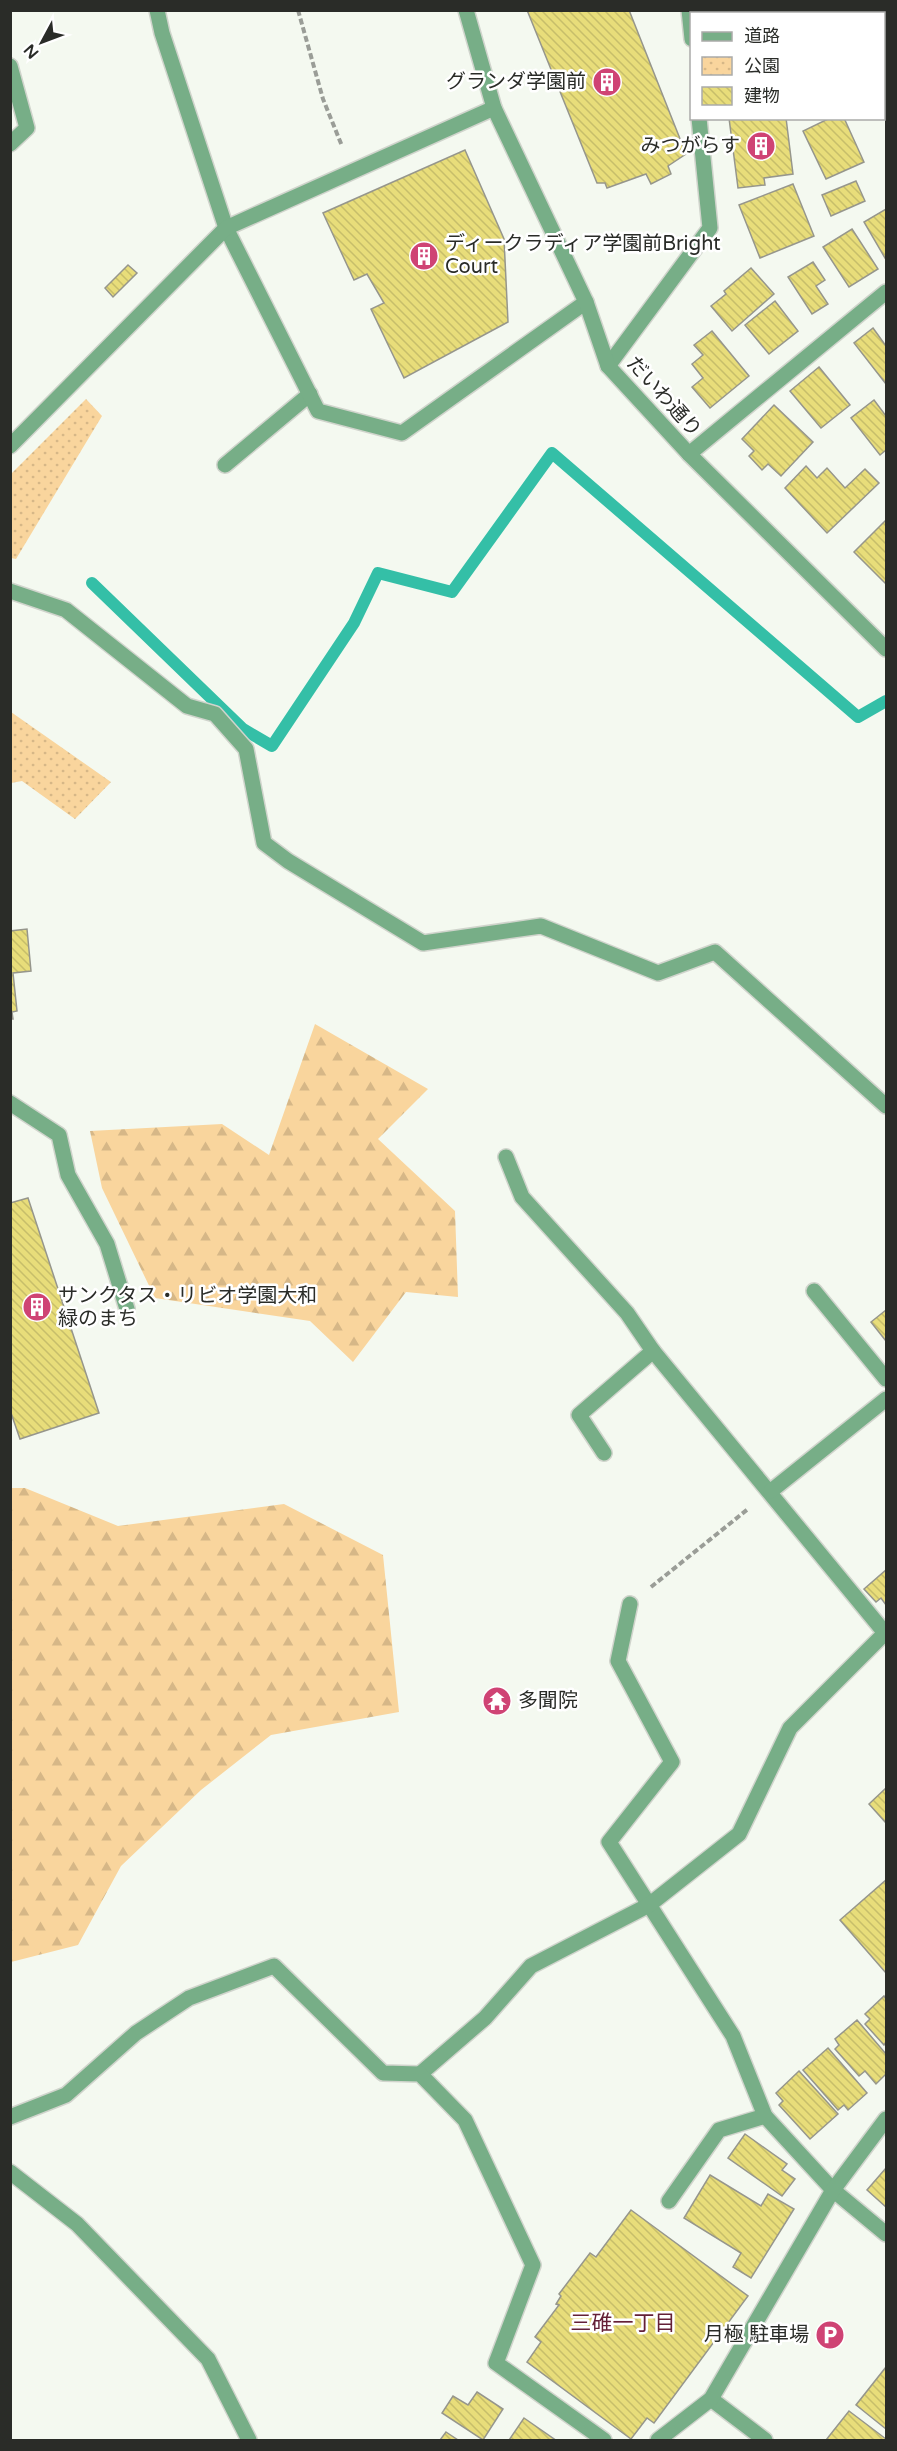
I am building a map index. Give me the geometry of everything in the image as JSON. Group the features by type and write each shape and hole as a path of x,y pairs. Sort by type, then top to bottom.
{"street":[{"path":"158,10 162,33 226,228 318,411 402,433 586,302"},
{"name":"だいわ通り","path":"466,10 494,108 586,302 608,366 688,454 886,649"},
{"path":"10,66 27,128 10,144"},
{"path":"10,446 226,228 494,108"},
{"path":"608,366 710,228 699,120"},
{"path":"688,454 886,292"},
{"path":"225,465 310,394"},
{"path":"10,591 66,610 187,706 215,714 246,749 264,843 288,861 423,943 541,926 658,972 715,952 886,1106"},
{"path":"10,1103 59,1135 68,1175 107,1244 127,1309"},
{"path":"10,2117 66,2095 136,2033 189,1998 274,1965 383,2073 420,2074 485,2018 531,1966 649,1905 739,1834 790,1728 886,1632 653,1351 627,1313 522,1197 506,1157"},
{"path":"814,1291 886,1379"},
{"path":"604,1453 579,1415 653,1351"},
{"path":"771,1491 886,1399"},
{"path":"630,1604 618,1661 672,1762 609,1842 733,2036 765,2116 833,2190 886,2234"},
{"path":"420,2074 465,2120 533,2265 496,2362 604,2440"},
{"path":"669,2201 719,2130 765,2116"},
{"path":"658,2440 711,2399 833,2190 886,2119"},
{"path":"10,2172 77,2224 208,2359 249,2440"},
{"path":"711,2399 765,2440"}],"path":[{"path":"298,10 323,99 352,171"},
{"path":"630,1604 771,1491"}],"green space":[{"path":"86,399 102,416 16,559 11,558 11,474"},
{"path":"11,712 111,782 75,819 22,781 11,783"},
{"path":"315,1024 428,1089 378,1139 455,1211 458,1297 406,1292 353,1362 310,1321 155,1298 102,1188 90,1131 222,1124 269,1155"},
{"path":"11,1488 25,1488 118,1526 284,1504 383,1555 399,1712 271,1735 201,1790 121,1866 78,1945 11,1962"}],"building":[{"name":"グランダ学園前","path":"527,10 629,10 686,154 668,166 671,174 651,184 646,174 607,188 605,183 597,183"},
{"path":"742,10 822,10 822,12 742,12"},
{"path":"824,10 886,10 886,47 885,12 824,12"},
{"name":"みつがらす","path":"729,120 786,120 793,174 764,178 765,185 738,188"},
{"path":"826,120 845,120 864,162 826,179 803,131"},
{"name":"ディークラディア学園前Bright Court","path":"465,150 504,239 508,322 404,378 371,309 384,303 367,274 354,280 323,213"},
{"path":"856,181 865,201 831,216 822,195"},
{"path":"793,184 814,236 760,258 739,205"},
{"path":"886,209 886,257 885,258 864,222"},
{"path":"852,229 878,269 849,287 823,247"},
{"path":"813,262 825,280 816,286 828,304 812,314 788,277"},
{"path":"128,265 137,273 113,297 105,288"},
{"path":"751,268 774,294 732,331 711,306 726,294 724,291"},
{"path":"775,301 798,331 769,354 745,325"},
{"path":"873,328 886,346 886,384 854,343"},
{"path":"712,331 749,376 710,408 692,387 703,378 692,364 703,355 694,345"},
{"path":"819,367 850,405 821,428 790,391"},
{"path":"874,400 886,416 886,450 880,455 851,418"},
{"path":"774,405 813,442 781,476 768,464 762,470 749,456 754,451 742,439"},
{"path":"806,466 817,478 827,468 845,488 865,469 879,483 827,533 785,488"},
{"path":"886,520 886,584 854,552"},
{"path":"27,929 31,971 13,973 17,1011 12,1012 13,1019 10,1019 10,931"},
{"name":"サンクタス・リビオ学園大和 緑のまち","path":"28,1198 99,1413 20,1439 10,1410 10,1203"},
{"path":"886,1310 886,1341 871,1322"},
{"path":"886,1570 886,1605 881,1598 876,1602 864,1589"},
{"path":"886,1788 886,1823 869,1804"},
{"path":"886,1880 886,1973 840,1920"},
{"path":"884,1996 886,1999 886,2042 884,2045 865,2024 870,2019 865,2014"},
{"path":"857,2020 886,2054 886,2074 876,2084 865,2071 859,2076 835,2049 839,2045 835,2039"},
{"path":"828,2048 867,2093 848,2110 844,2105 838,2110 803,2070"},
{"path":"799,2071 838,2114 810,2139 779,2105 783,2101 776,2093"},
{"path":"745,2134 787,2164 782,2170 795,2179 782,2196 728,2158"},
{"path":"886,2168 886,2207 867,2190"},
{"path":"710,2175 761,2206 768,2194 794,2209 751,2278 733,2267 741,2253 684,2218"},
{"path":"631,2210 748,2296 654,2423 647,2418 631,2439 527,2362 541,2342 535,2337 559,2305 556,2304 561,2296 559,2294 590,2253 596,2257"},
{"path":"886,2367 886,2429 856,2405"},
{"path":"477,2392 503,2409 483,2440 442,2413 453,2396 468,2405"},
{"path":"849,2411 886,2439 886,2440 826,2440"},
{"path":"524,2418 554,2439 509,2440"},
{"path":"446,2432 458,2440 440,2440"}],"waterway":[{"path":"92,583 243,729 272,746 354,623 378,573 452,592 552,453 858,717 886,701"}],"place":[{"name":"グランダ学園前","path":"607,82"},
{"name":"みつがらす","path":"761,146"},
{"name":"ディークラディア学園前Bright Court","path":"424,256"},
{"name":"サンクタス・リビオ学園大和 緑のまち","path":"37,1307"},
{"name":"多聞院","path":"497,1701"},
{"name":"月極 駐車場","path":"830,2335"}],"district":[{"name":"三碓一丁目","path":"623,2323"}]}
